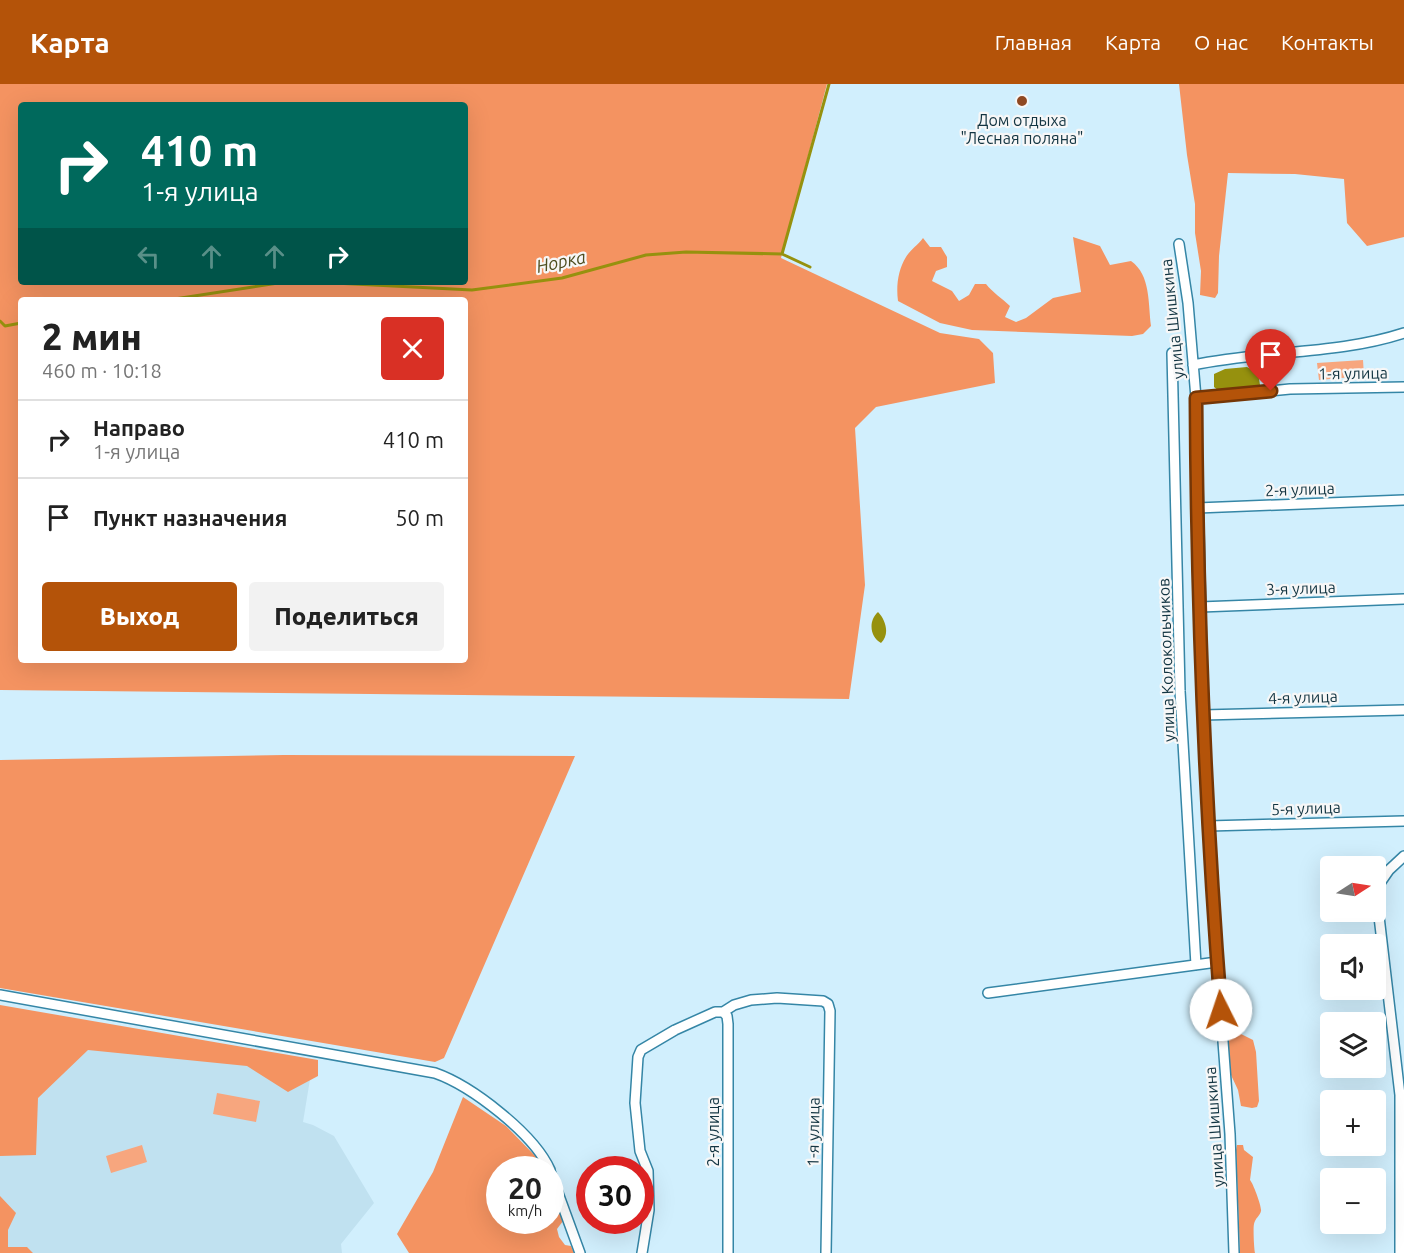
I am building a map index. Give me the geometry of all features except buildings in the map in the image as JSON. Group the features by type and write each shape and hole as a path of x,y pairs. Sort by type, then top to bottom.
{"street":[{"name":"улица Шишкина","path":"1179,244 1188,303 1196,398 1203,715 1208,826 1230,1134 1234,1253"},
{"path":"1193,365 1222,359 1364,344 1404,333"},
{"name":"улица Колокольчиков","path":"1172,353 1180,691 1196,965"},
{"name":"1-я улица","path":"1196,398 1290,390 1404,387"},
{"name":"2-я улица","path":"1197,508 1404,500"},
{"name":"3-я улица","path":"1200,607 1404,598"},
{"name":"4-я улица","path":"1203,715 1404,710"},
{"name":"5-я улица","path":"1208,826 1404,820"},
{"path":"1400,1253 1400,1095 1378,908 1380,883 1389,870 1404,856"},
{"path":"988,993 1217,962"},
{"path":"0,995 435,1073 462,1085 533,1143 544,1156"},
{"name":"1-я улица","path":"723,1012 734,1005 751,1000 777,998 824,1001 828,1004 830,1011 826,1253"},
{"path":"642,1253 650,1210 648,1171 640,1151 635,1103 638,1057 647,1045 715,1012 723,1012"},
{"name":"2-я улица","path":"723,1012 727,1016 728,1024 728,1253"},
{"path":"564,1208 580,1253"}],"shaded area":[{"path":"0,84 827,84 781,258 940,333 979,339 993,353 995,383 876,407 855,428 865,585 849,699 0,690"},
{"path":"1179,84 1404,84 1404,237 1367,246 1347,223 1344,179 1295,174 1228,173 1219,256 1218,293 1215,298 1200,295 1201,271 1195,233 1195,204"},
{"path":"1073,237 1100,246 1110,265 1131,261 1137,267 1147,290 1151,326 1143,334 1132,336 972,330 940,323 898,301 901,267 908,254 923,238 930,247 941,247 947,257 947,267 936,271 932,281 952,291 959,301 969,295 975,284 986,284 1010,306 1005,317 1016,322 1026,318 1053,298 1081,292"},
{"path":"1363,360 1364,376 1319,380 1317,363"},
{"path":"1247,367 1258,373 1260,385 1219,391 1214,387 1214,374 1225,369"},
{"path":"878,612 886,628 884,640 881,643 874,637 872,629 873,620"},
{"path":"284,755 575,756 444,1058 435,1062 0,988 0,760"},
{"path":"0,1005 318,1060 318,1076 288,1092 247,1066 88,1050 38,1098 36,1155 0,1156"},
{"path":"1229,1010 1243,1017 1237,1032 1253,1040 1256,1052 1259,1101 1257,1107 1241,1106 1238,1090 1231,1075 1225,1020"},
{"path":"78,1025 313,1061 303,1122 334,1136 374,1203 341,1244 342,1253 0,1253 0,1109"},
{"path":"217,1093 260,1101 256,1122 213,1114"},
{"path":"463,1097 506,1126 535,1156 486,1156 486,1234 558,1234 565,1245 571,1246 574,1253 409,1253 397,1234 433,1172"},
{"path":"142,1145 147,1162 111,1173 106,1156"},
{"path":"1237,1145 1243,1145 1244,1150 1253,1157 1250,1180 1261,1211 1254,1224 1255,1253 1240,1253"},
{"path":"0,1196 16,1213 8,1230 8,1247 27,1247 33,1253 0,1253"}],"waterway":[{"name":"Норка","path":"373,285 472,290 562,278 646,255 686,252 782,254 829,84"},
{"path":"782,254 810,267"},
{"name":"Норка","path":"187,297 265,285"},
{"name":"Норка","path":"0,321 5,326 18,324"}],"place":[{"name":"Дом отдыха \"Лесная поляна\"","path":"1022,101"}],"route":[{"path":"1221,1010 1203,715 1196,398 1271,391"}]}
